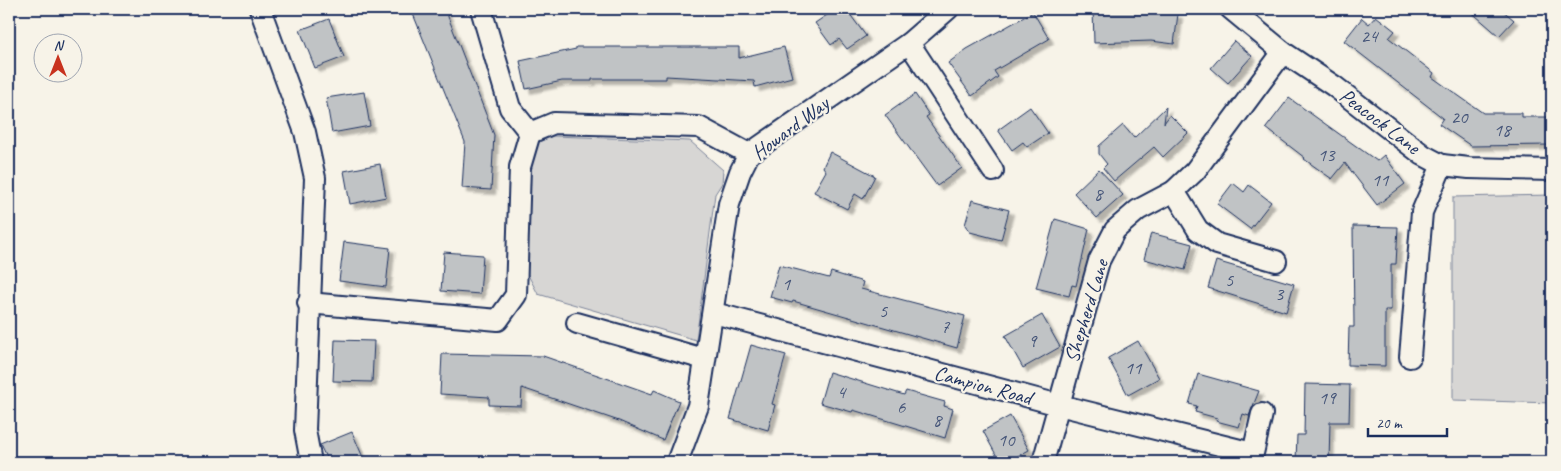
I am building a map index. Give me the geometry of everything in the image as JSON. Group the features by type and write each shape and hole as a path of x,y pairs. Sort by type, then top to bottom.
{"street":[{"path":"260,9 305,132 315,178 308,303 305,430 311,462"},
{"path":"480,9 510,108 530,133"},
{"name":"Howard Way","path":"677,462 698,406 704,359 714,313 729,204 740,172 749,154 909,43 948,9"},
{"name":"Peacock Lane","path":"1231,9 1283,52 1334,86 1422,155 1442,165 1468,168 1552,170"},
{"path":"909,43 993,171"},
{"name":"Shepherd Lane","path":"1043,462 1099,262 1115,230 1138,210 1174,191 1195,172 1283,52"},
{"path":"308,303 498,320 516,295 520,167 530,133 554,122 699,127 749,154"},
{"path":"1410,357 1422,212 1442,165"},
{"path":"1174,191 1198,230 1218,244 1276,262"},
{"name":"Campion Road","path":"714,313 1251,458 1262,414"},
{"path":"577,324 704,359"}],"shaded area":[{"path":"553,136 690,141 723,170 722,183 715,194 696,340 538,294 527,273 526,257 531,154 539,142"},
{"path":"1552,195 1552,403 1453,400 1453,197"}],"building":[{"path":"411,9 445,9 494,135 491,190 462,188 465,142"},
{"path":"836,9 846,9 866,36 847,49 839,39 831,45 815,23"},
{"path":"1093,9 1161,9 1161,12 1178,14 1174,44 1151,41 1094,43"},
{"path":"1468,9 1501,9 1514,20 1499,36"},
{"path":"1033,12 1049,39 994,71 998,77 972,96 948,63 967,49"},
{"path":"1376,16 1395,31 1389,38 1434,73 1432,77 1483,113 1522,113 1522,117 1552,117 1552,145 1471,146 1439,124 1443,118 1344,41 1362,18 1369,24"},
{"path":"329,19 344,57 315,68 300,30"},
{"path":"1234,41 1252,56 1228,83 1211,68"},
{"path":"576,47 739,47 739,58 784,47 792,77 755,87 754,81 666,76 666,79 562,81 526,89 520,61 576,49"},
{"path":"364,92 370,126 332,133 326,98"},
{"path":"915,94 929,115 926,117 962,168 937,186 885,115"},
{"path":"1289,98 1377,161 1384,155 1405,184 1377,205 1345,163 1332,179 1304,159 1266,128"},
{"path":"1030,107 1048,133 1027,147 1023,142 1012,150 998,130"},
{"path":"1166,107 1164,123 1170,115 1188,133 1163,157 1154,147 1114,181 1103,168 1107,164 1099,154 1099,146 1123,125 1134,138"},
{"path":"830,152 875,176 863,199 855,194 847,209 814,192 826,171 823,167"},
{"path":"380,164 386,197 350,204 344,171"},
{"path":"1099,169 1123,195 1097,218 1074,193"},
{"path":"1233,183 1244,192 1249,185 1271,202 1250,229 1217,204"},
{"path":"972,200 1009,210 1001,240 970,232 965,225"},
{"path":"1055,219 1089,229 1076,286 1072,285 1069,296 1036,288"},
{"path":"1353,226 1398,227 1396,264 1391,264 1391,310 1385,310 1385,366 1348,365 1349,327 1354,327"},
{"path":"1151,233 1192,244 1185,270 1144,259"},
{"path":"344,242 390,248 386,287 339,281"},
{"path":"444,252 483,255 480,294 441,291"},
{"path":"1216,261 1294,284 1286,312 1208,288"},
{"path":"779,265 829,278 831,272 863,282 861,289 965,316 957,348 793,301 792,303 770,297"},
{"path":"1042,315 1060,347 1023,368 1005,336"},
{"path":"335,340 374,341 372,382 333,381"},
{"path":"1138,341 1159,378 1128,395 1108,358"},
{"path":"751,345 786,355 772,404 775,405 768,430 730,419"},
{"path":"442,354 543,356 652,394 654,390 679,401 663,440 619,421 522,388 521,406 489,405 489,397 440,394"},
{"path":"829,372 904,395 906,391 945,402 944,406 953,409 945,438 853,410 852,412 820,403"},
{"path":"1198,374 1259,391 1249,416 1243,414 1239,427 1216,421 1217,418 1195,412 1197,406 1189,404"},
{"path":"1305,384 1350,385 1349,422 1330,422 1329,462 1296,461 1297,435 1304,435"},
{"path":"1010,416 1029,450 1007,462 1000,462 983,431"},
{"path":"352,432 365,462 328,462 320,445"}]}
